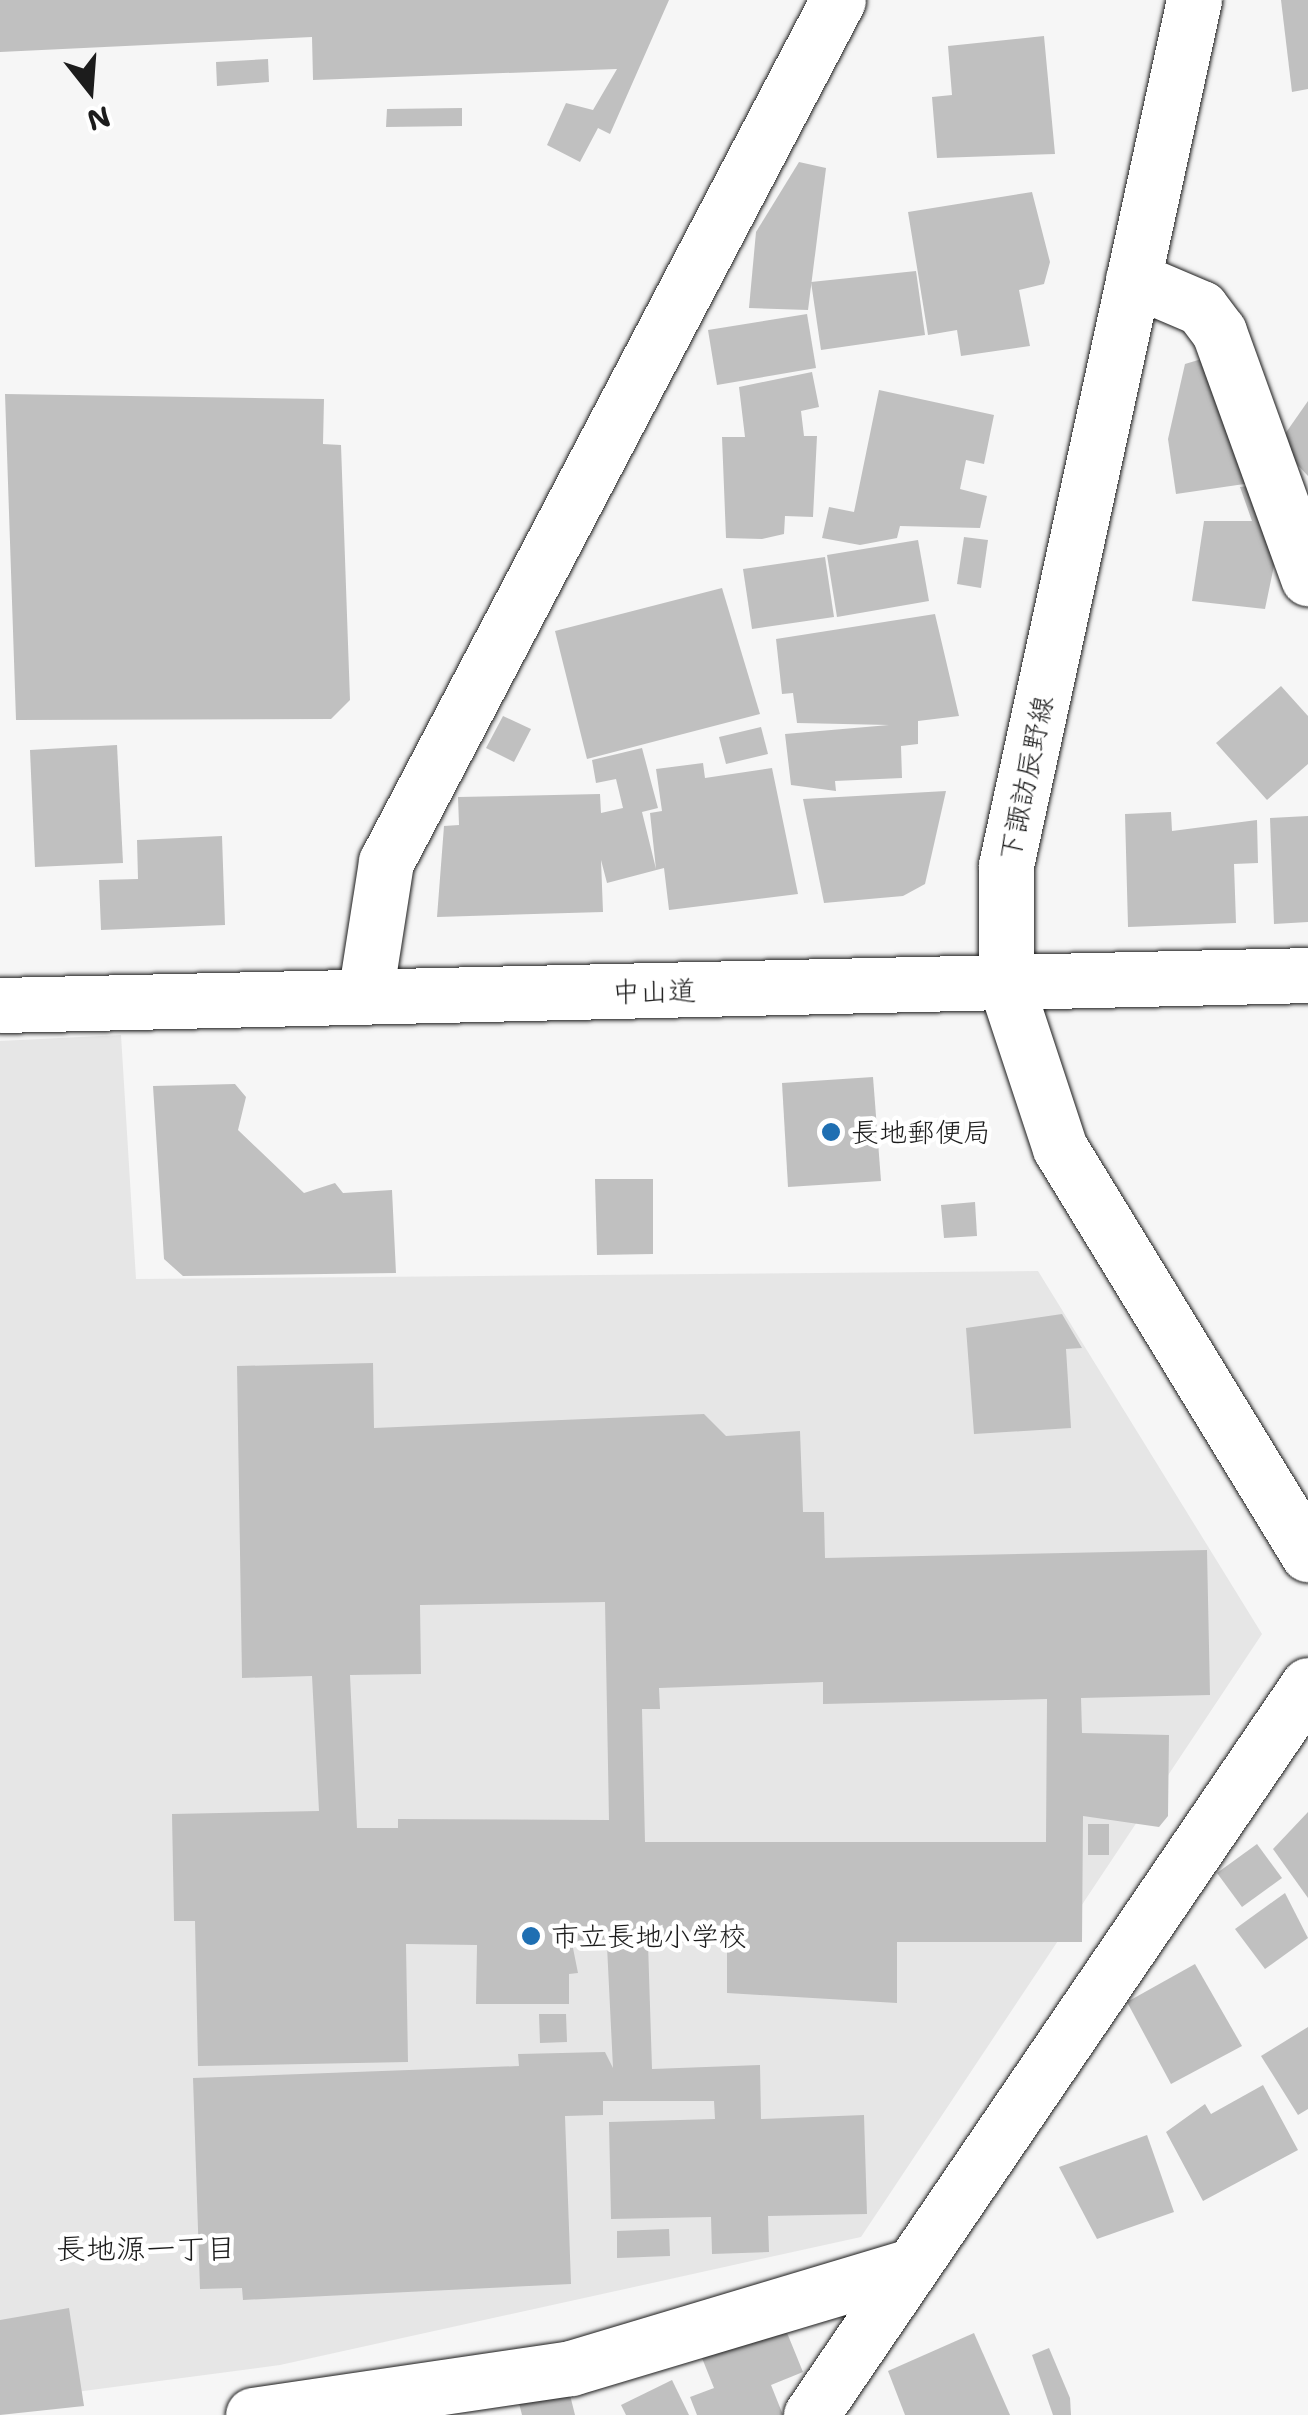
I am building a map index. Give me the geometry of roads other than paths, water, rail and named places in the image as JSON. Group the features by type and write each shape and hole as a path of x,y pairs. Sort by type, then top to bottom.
{"main road":[{"path":"365,996 386,862 838,0"},
{"name":"下諏訪辰野線","path":"1194,0 1006,865 1006,985 1060,1148 1308,1554"},
{"path":"1133,279 1201,308 1218,332 1308,578"},
{"name":"中山道","path":"0,1005 1308,976"},
{"path":"810,2415 904,2268 1308,1686"},
{"path":"253,2415 571,2368 904,2268"}],"place":[{"name":"長地郵便局","path":"831,1132"},
{"name":"市立長地小学校","path":"531,1936"}],"district":[{"name":"長地源一丁目","path":"146,2249"}]}
